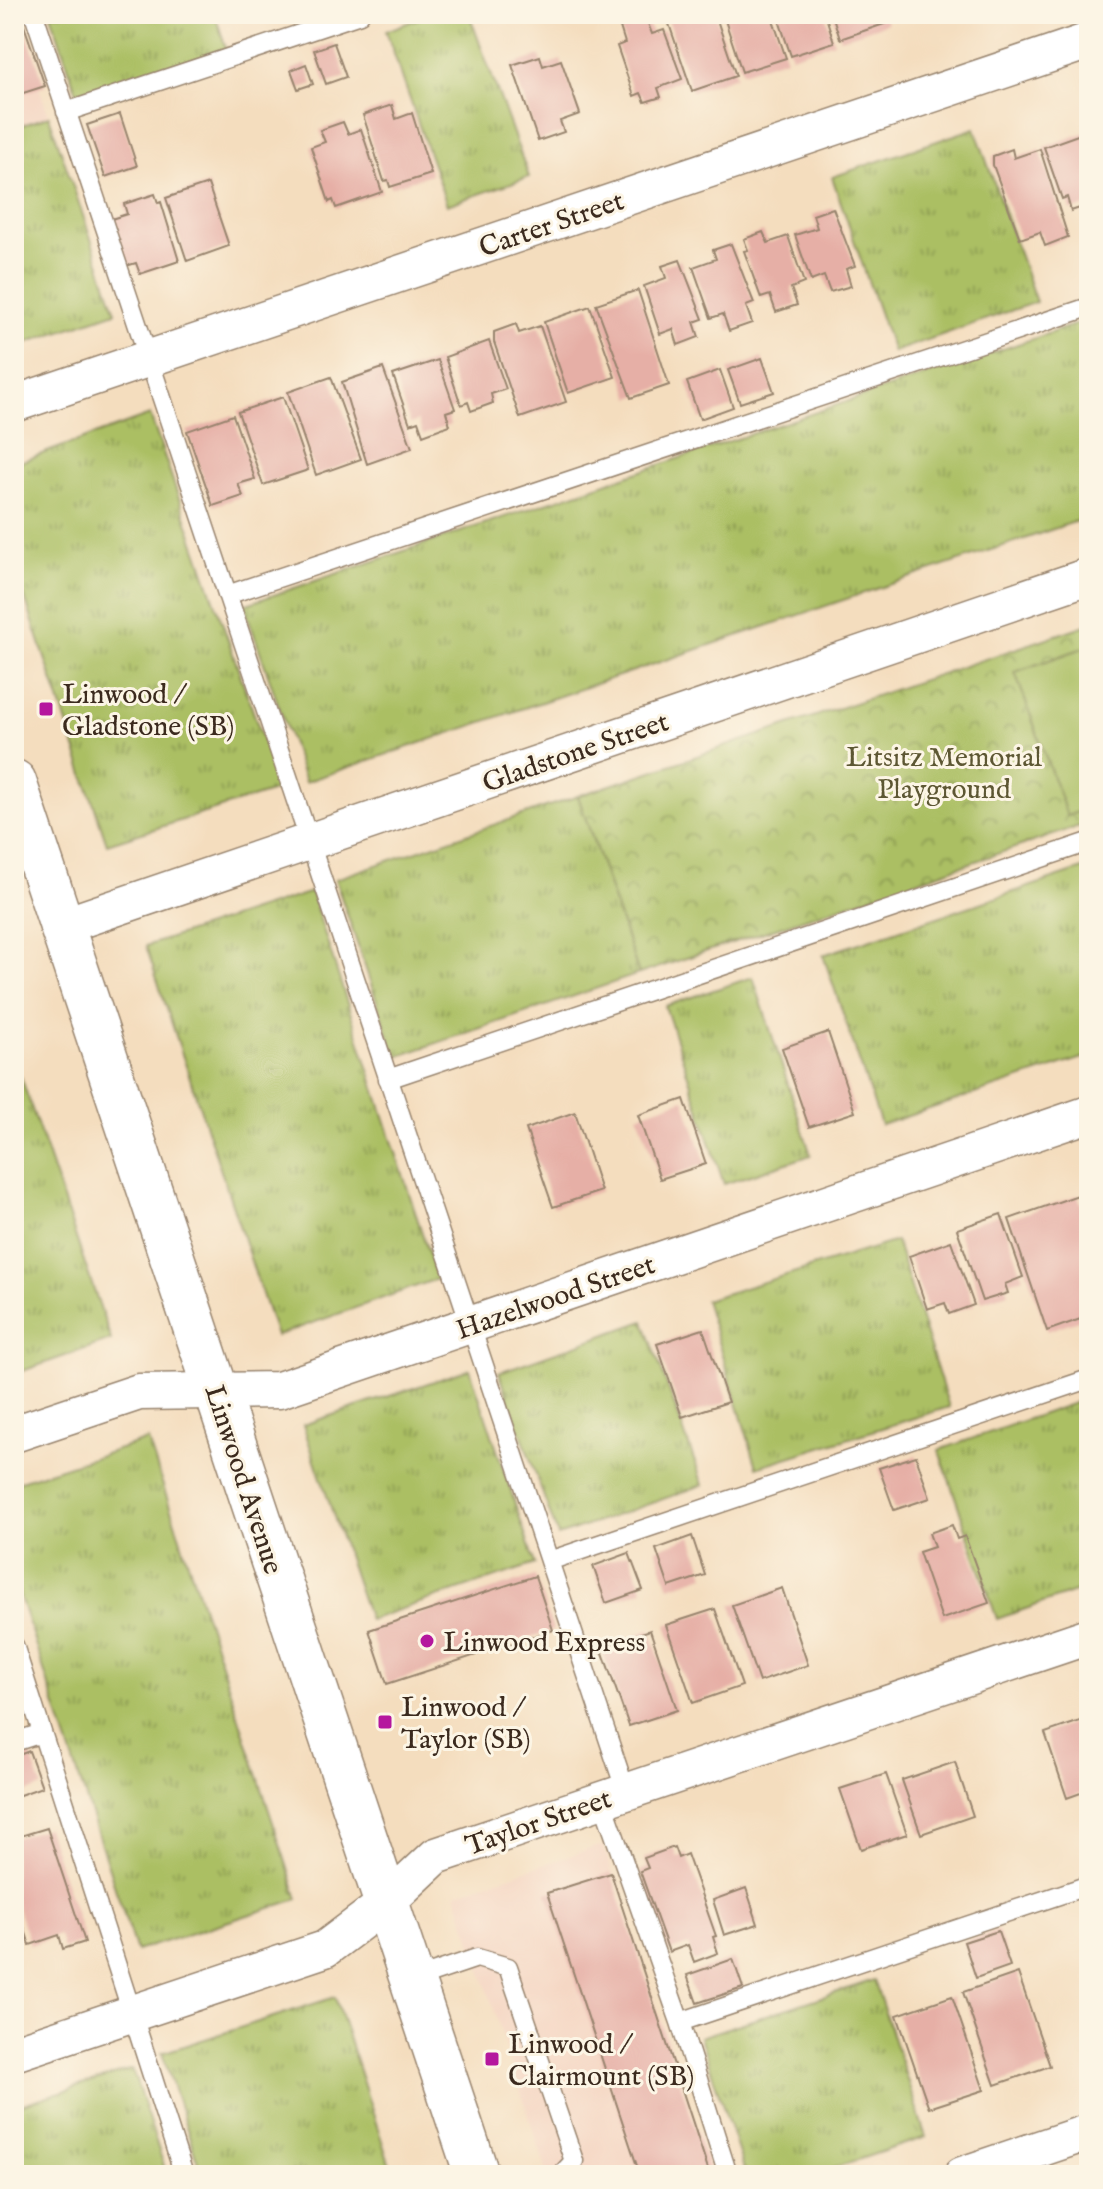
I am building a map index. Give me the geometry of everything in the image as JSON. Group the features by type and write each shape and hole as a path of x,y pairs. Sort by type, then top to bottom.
{"street":[{"name":"Carter Street","path":"14,404 1089,41"},
{"name":"Gladstone Street","path":"62,926 1089,576"},
{"name":"Linwood Avenue","path":"14,782 22,831 62,926 477,2175"},
{"name":"Hazelwood Street","path":"14,1434 139,1392 279,1390 1089,1114"},
{"name":"Taylor Street","path":"14,2053 325,1949 386,1903 436,1856 1089,1636"},
{"path":"962,2175 1089,2132"}],"lane":[{"path":"34,14 549,1561 614,1796 728,2175"},
{"path":"66,112 360,14"},
{"path":"227,595 1089,307"},
{"path":"388,1079 1089,842"},
{"path":"549,1561 1089,1379"},
{"path":"14,1645 184,2175"},
{"path":"14,1742 42,1733"},
{"path":"680,2022 1089,1885"},
{"path":"412,1980 477,1958 508,1967 574,2161 561,2175"}],"shaded area":[{"path":"14,14 49,116 14,128"},
{"path":"603,1845 713,2175 548,2175 456,1893"}],"green space":[{"path":"51,14 215,14 227,52 79,100"},
{"path":"430,14 469,14 529,177 447,205 386,31"},
{"path":"49,116 116,312 14,347 14,128"},
{"path":"975,128 1036,302 893,352 832,177"},
{"path":"1089,320 1089,517 305,782 244,605"},
{"path":"150,415 280,789 107,844 14,565 14,464"},
{"name":"Litsitz Memorial Playground","path":"1089,624 1089,823 639,974 578,796"},
{"path":"1089,646 1089,808 1067,816 1015,672"},
{"path":"578,796 639,974 396,1057 335,879"},
{"path":"1089,867 1089,1056 881,1125 823,955"},
{"path":"311,892 437,1279 276,1336 146,946"},
{"path":"753,977 811,1155 724,1184 665,1006"},
{"path":"21,1077 111,1340 14,1374 14,1080"},
{"path":"896,1241 949,1407 757,1467 705,1300"},
{"path":"644,1321 703,1485 558,1536 499,1372"},
{"path":"470,1369 535,1564 369,1620 303,1425"},
{"path":"1089,1398 1089,1587 997,1619 939,1450"},
{"path":"148,1440 298,1899 136,1951 14,1579 14,1483"},
{"path":"874,1980 926,2137 812,2175 746,2175 700,2037"},
{"path":"335,1997 393,2175 202,2175 162,2053"},
{"path":"132,2069 167,2175 14,2175 14,2107"}],"building":[{"path":"14,14 20,14 45,86 14,96"},
{"path":"685,14 715,14 736,76 692,91 668,21"},
{"path":"723,14 771,14 786,58 742,72"},
{"path":"777,14 825,14 834,42 791,56"},
{"path":"832,14 884,14 887,23 840,39"},
{"path":"646,18 652,34 664,30 682,79 658,88 661,97 645,102 641,93 634,96 617,46 625,43 620,27"},
{"path":"334,43 346,77 326,84 314,50"},
{"path":"540,56 543,66 561,60 580,114 560,121 564,132 538,141 512,65"},
{"path":"306,64 313,84 298,89 291,70"},
{"path":"392,105 396,119 412,113 431,174 390,187 388,180 384,181 363,115"},
{"path":"120,114 137,166 105,177 87,125"},
{"path":"343,122 348,134 361,129 382,192 336,208 333,200 329,202 311,147 325,142 320,130"},
{"path":"1089,131 1089,205 1071,211 1067,197 1062,199 1044,147"},
{"path":"1012,149 1014,158 1040,149 1068,237 1045,246 1040,232 1020,239 993,165 993,156"},
{"path":"208,184 229,246 187,261 166,198"},
{"path":"155,194 158,203 161,202 179,261 140,274 136,263 126,266 108,220 127,214 124,204"},
{"path":"833,208 855,266 846,269 851,286 830,292 824,276 811,281 795,235 817,228 813,215"},
{"path":"763,232 768,243 788,236 804,283 791,288 797,305 776,312 770,295 761,298 744,251 748,250 744,239"},
{"path":"731,244 754,303 746,306 752,323 729,331 723,314 711,318 693,267 716,259 713,250"},
{"path":"680,260 703,319 694,322 699,337 678,345 673,329 660,334 644,286 666,278 662,266"},
{"path":"638,290 669,385 631,398 596,304"},
{"path":"590,306 615,377 568,393 544,322"},
{"path":"516,324 519,333 540,326 566,402 520,418 494,342 494,332"},
{"path":"489,341 506,389 491,394 493,403 471,411 468,402 461,405 445,357"},
{"path":"762,358 774,392 740,403 728,370"},
{"path":"438,360 455,409 446,412 450,425 423,435 418,421 410,424 393,375"},
{"path":"383,368 412,448 367,464 342,382"},
{"path":"720,370 733,407 700,419 687,382"},
{"path":"331,377 361,459 316,475 288,392"},
{"path":"283,397 308,470 263,485 238,412"},
{"path":"233,415 255,479 238,484 243,496 213,506 187,431"},
{"path":"828,1032 855,1112 809,1127 782,1048"},
{"path":"684,1099 706,1164 660,1179 638,1115"},
{"path":"575,1112 601,1191 553,1207 526,1129"},
{"path":"1078,1195 1089,1227 1089,1316 1047,1331 1009,1219"},
{"path":"1001,1214 1023,1277 1005,1284 1008,1293 982,1301 957,1229"},
{"path":"951,1241 974,1305 949,1314 945,1303 927,1309 909,1256"},
{"path":"703,1329 728,1402 682,1417 657,1344"},
{"path":"916,1456 930,1498 894,1510 879,1468"},
{"path":"952,1525 957,1539 965,1536 989,1603 942,1619 919,1552 934,1547 929,1533"},
{"path":"692,1536 705,1575 669,1587 656,1549"},
{"path":"629,1553 643,1590 606,1603 593,1566"},
{"path":"535,1576 553,1630 387,1684 369,1630"},
{"path":"782,1588 808,1665 759,1682 732,1605"},
{"path":"715,1609 742,1686 693,1703 666,1625"},
{"path":"650,1630 677,1710 629,1726 601,1647"},
{"path":"14,1691 24,1720 14,1723"},
{"path":"1089,1718 1089,1790 1067,1798 1045,1733"},
{"path":"29,1751 42,1787 14,1797 14,1757"},
{"path":"955,1762 973,1816 921,1834 902,1780"},
{"path":"886,1774 907,1834 861,1849 840,1789"},
{"path":"47,1828 85,1942 63,1949 59,1935 30,1945 14,1897 14,1838"},
{"path":"674,1847 678,1858 687,1854 716,1936 713,1937 718,1953 694,1962 688,1945 669,1952 640,1871 648,1868 644,1858"},
{"path":"611,1873 710,2175 640,2175 547,1893"},
{"path":"746,1888 758,1924 724,1935 713,1900"},
{"path":"998,1931 1010,1966 976,1978 964,1942"},
{"path":"733,1959 743,1988 697,2003 687,1975"},
{"path":"1018,1973 1050,2066 995,2085 963,1992"},
{"path":"952,1996 984,2090 929,2108 897,2015"}],"place":[{"name":"Linwood / Gladstone (SB)","path":"46,709"},
{"name":"Linwood Express","path":"427,1641"},
{"name":"Linwood / Taylor (SB)","path":"385,1722"},
{"name":"Linwood / Clairmount (SB)","path":"492,2059"}]}
